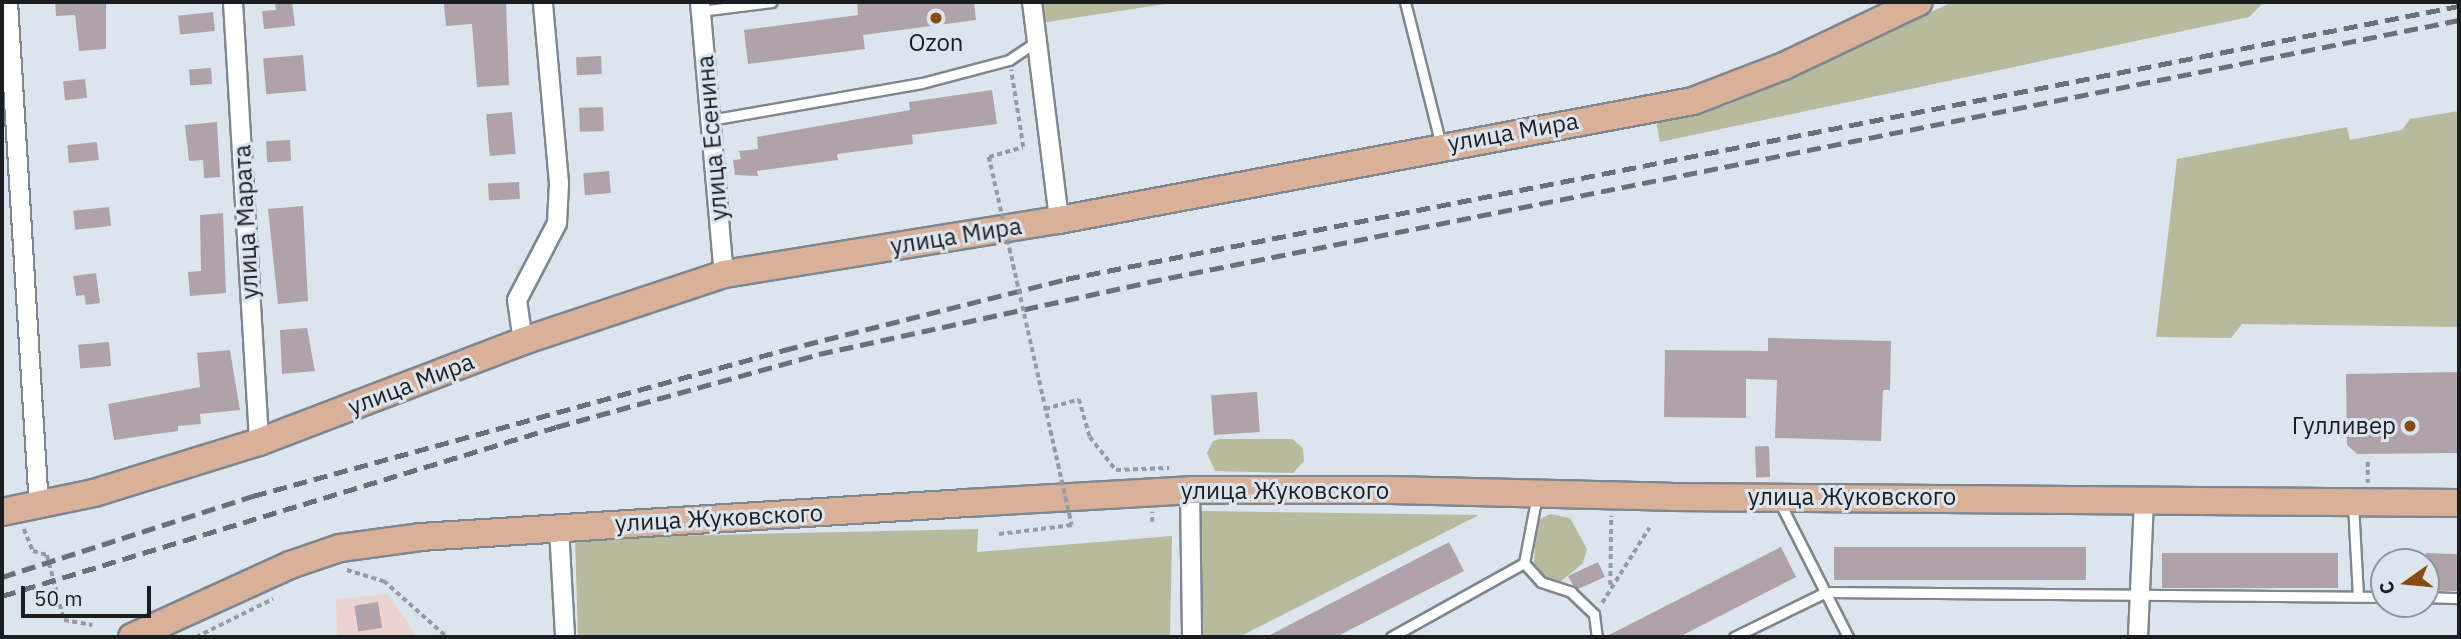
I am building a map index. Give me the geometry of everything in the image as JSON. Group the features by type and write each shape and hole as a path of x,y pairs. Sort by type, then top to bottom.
{"main road":[{"name":"улица Мира","path":"20,514 259,442 523,341 724,274 1059,220 1441,145 1693,101 1784,66 1919,2"},
{"name":"улица Жуковского","path":"132,637 289,565 340,548 1184,479 1537,495 2459,503"}],"street":[{"path":"8,2 20,514"},
{"name":"улица Марата","path":"233,2 259,442"},
{"path":"523,341 517,300 557,223 559,196 543,2"},
{"path":"1032,2 1059,220"},
{"name":"улица Есенина","path":"700,6 724,274"},
{"path":"1184,479 1192,637"},
{"path":"2138,637 2144,499"},
{"path":"559,528 565,637"}],"lane":[{"path":"700,6 771,2"},
{"path":"1405,2 1441,145"},
{"path":"710,120 922,83 1009,60 1036,42"},
{"path":"1524,563 1537,495"},
{"path":"1777,496 1848,637"},
{"path":"2353,504 2358,596"},
{"path":"1524,563 1541,582 1571,592 1594,614 1597,637"},
{"path":"1391,637 1524,563"},
{"path":"1734,637 1826,593 2370,596"},
{"path":"2440,597 2459,598"}],"path":[{"path":"999,534 1072,525 989,157 1023,147 1009,60"},
{"path":"1045,409 1079,399 1087,433 1116,470 1184,479"},
{"path":"1610,496 1610,585"},
{"path":"20,514 33,551 47,555 64,620 93,625"},
{"path":"1594,614 1610,585 1649,528"},
{"path":"336,570 384,581 447,637"},
{"path":"196,637 280,595"}],"shaded area":[{"path":"388,594 417,637 337,637 336,599"}],"green space":[{"path":"1032,2 1178,2 1034,24"},
{"path":"1953,2 2264,2 2249,17 1660,142 1656,121 1725,106"},
{"path":"2459,111 2459,327 2242,324 2231,338 2156,337 2177,159 2347,127 2350,140 2402,130 2410,119"},
{"path":"1292,439 1303,448 1304,461 1293,473 1215,471 1207,453 1213,441"},
{"path":"1198,511 1479,515 1239,637 1196,637"},
{"path":"1550,514 1570,518 1587,549 1583,563 1559,583 1539,577 1534,563 1536,529 1540,519"},
{"path":"978,529 977,552 1172,536 1170,637 578,637 575,538"}],"building":[{"path":"55,2 106,2 106,49 79,51 75,15 56,16"},
{"path":"275,2 292,2 295,26 264,29 262,11 276,10"},
{"path":"506,2 509,85 477,87 472,24 446,26 444,4"},
{"path":"857,2 974,2 976,20 863,35 865,49 748,64 744,30 858,15"},
{"path":"213,12 215,31 180,35 178,16"},
{"path":"303,55 306,91 266,94 263,58"},
{"path":"601,56 602,74 577,75 576,57"},
{"path":"211,68 212,84 190,85 189,70"},
{"path":"85,79 87,98 65,100 63,81"},
{"path":"992,90 997,124 912,135 913,144 837,154 838,160 757,171 758,176 735,175 733,160 741,159 739,151 758,149 757,137 910,110 909,102"},
{"path":"603,107 604,131 580,132 579,108"},
{"path":"512,112 516,154 490,156 486,114"},
{"path":"217,122 220,177 204,178 203,160 189,161 185,125"},
{"path":"290,140 291,161 267,162 266,141"},
{"path":"97,142 99,160 69,163 67,145"},
{"path":"609,171 611,193 585,195 583,173"},
{"path":"519,182 520,199 489,201 488,184"},
{"path":"303,206 308,301 278,304 268,209"},
{"path":"109,207 111,226 75,230 73,211"},
{"path":"223,213 226,293 190,296 188,272 201,271 200,215"},
{"path":"96,273 100,303 86,305 84,295 76,296 73,276"},
{"path":"307,328 315,371 282,374 280,330"},
{"path":"1768,338 1891,341 1890,390 1883,390 1881,441 1775,438 1777,380 1746,379 1746,418 1664,417 1665,350 1768,351"},
{"path":"109,342 111,366 80,369 78,345"},
{"path":"230,350 240,410 200,414 201,424 178,426 178,431 114,440 108,404 200,387 197,353"},
{"path":"2459,372 2459,453 2357,454 2347,445 2346,374"},
{"path":"1257,392 1260,432 1214,435 1211,395"},
{"path":"1755,446 1769,446 1770,477 1756,477"},
{"path":"1449,542 1464,571 1336,637 1266,637"},
{"path":"1781,547 1796,577 1679,637 1605,637"},
{"path":"1834,547 2086,547 2086,580 1834,580"},
{"path":"2162,553 2338,553 2338,588 2162,588"},
{"path":"2440,553 2459,554 2458,591 2440,591"},
{"path":"1598,562 1605,577 1578,589 1573,585 1568,576"},
{"path":"378,602 382,628 358,631 354,606"}],"railway":[{"path":"2,577 253,496 784,350 1066,279 2459,6"},
{"path":"2,596 556,427 819,354 1148,282 2459,20"}],"place":[{"name":"Ozon","path":"936,18"},
{"name":"Гулливер","path":"2410,426"}]}
